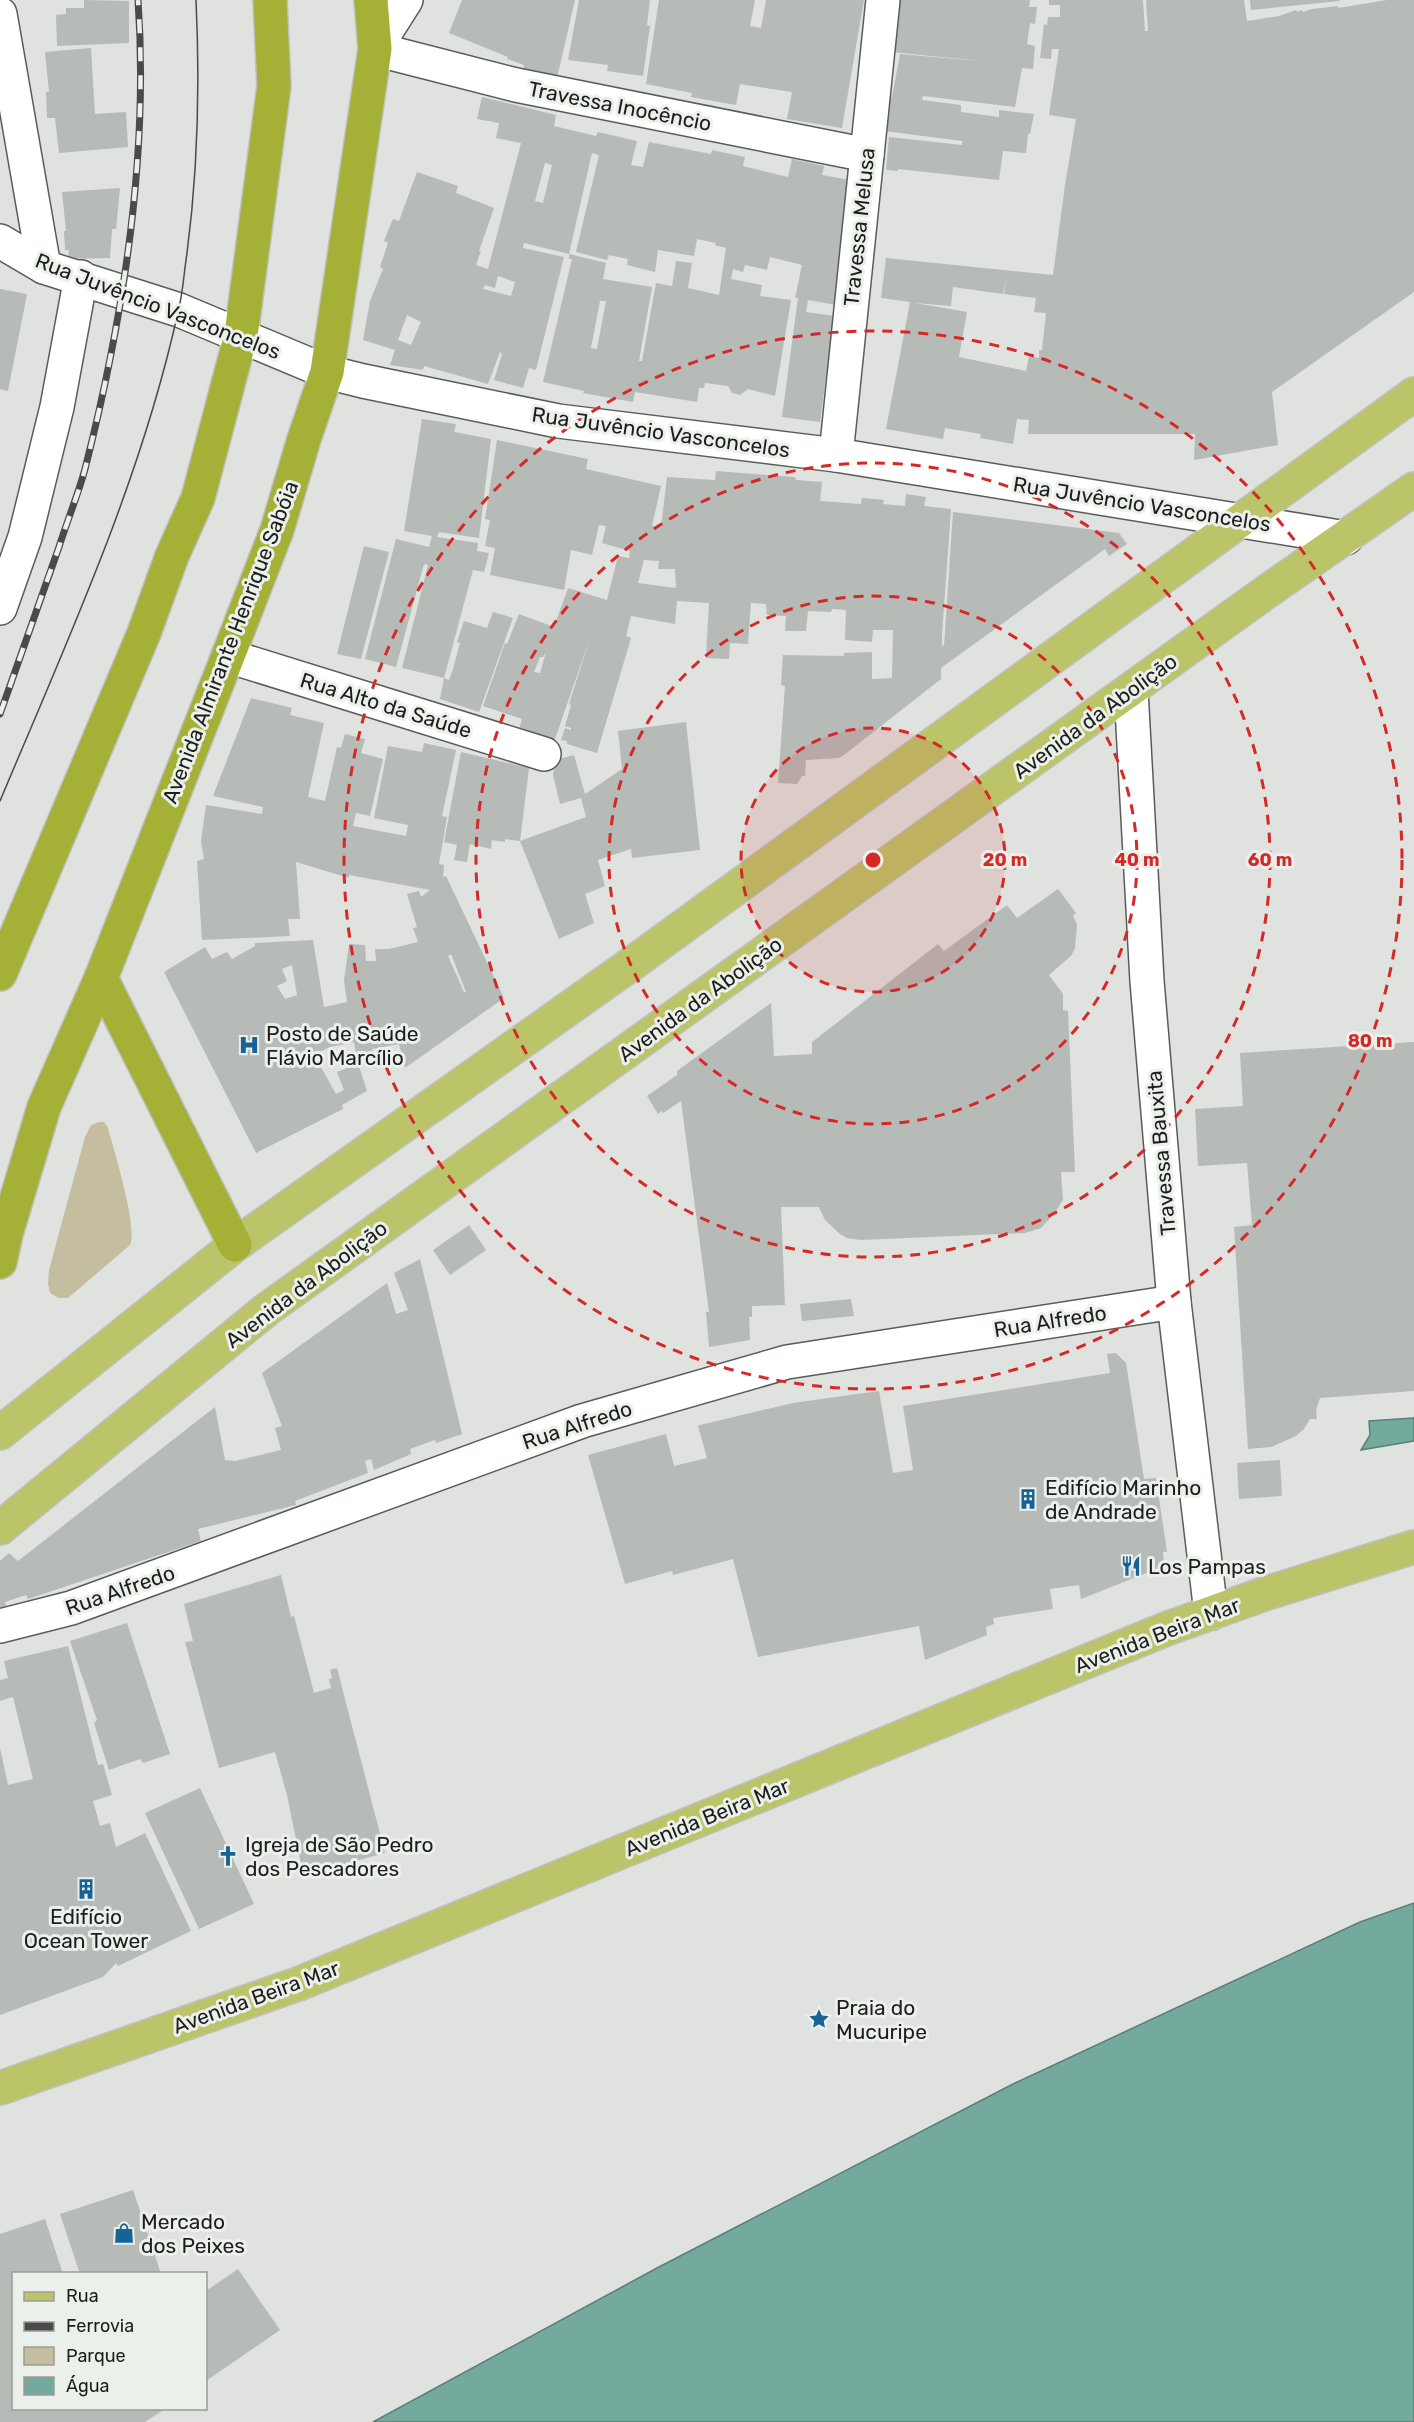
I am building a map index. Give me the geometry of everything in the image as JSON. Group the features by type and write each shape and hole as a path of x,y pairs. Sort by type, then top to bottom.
{"highway":[{"path":"0,974 144,633 172,556 198,498 241,335 274,86 270,0"},
{"name":"Avenida Almirante Henrique Sabóia","path":"0,1262 6,1234 44,1107 101,978 277,530 327,372 375,49 371,0"},
{"path":"101,978 235,1245"}],"main road":[{"path":"0,1432 235,1245 638,960 1414,394"},
{"name":"Avenida da Abolição","path":"0,1528 266,1310 1262,595 1414,489"},
{"name":"Avenida Beira Mar","path":"0,2088 298,1984 1166,1629 1267,1593 1414,1547"}],"street":[{"path":"375,49 406,0"},
{"name":"Travessa Melusa","path":"836,455 883,0"},
{"path":"0,14 44,267"},
{"name":"Travessa Inocêncio","path":"375,49 516,85 867,155"},
{"name":"Rua Juvêncio Vasconcelos","path":"0,241 44,267 179,309 327,372 558,421 836,455 1346,538"},
{"path":"0,608 25,537 57,407 81,277"},
{"name":"Rua Alto da Saúde","path":"228,656 544,754"},
{"name":"Travessa Bauxita","path":"1131,690 1147,981 1174,1302 1211,1613"},
{"name":"Rua Alfredo","path":"0,1626 71,1608 582,1421 787,1362 1174,1302"}],"green space":[{"path":"104,1122 108,1128 124,1188 131,1222 130,1245 68,1298 59,1298 50,1293 49,1270 85,1137 91,1125"}],"water":[{"path":"1414,1418 1414,1441 1361,1450 1370,1435 1369,1421"},
{"path":"1414,1903 1414,2422 373,2422 657,2268 1013,2084 1360,1922"}],"building":[{"path":"84,0 129,1 129,43 57,46 56,15 66,14 66,8 84,8"},
{"path":"462,0 575,0 557,78 523,70 524,65 507,59 508,57 449,33"},
{"path":"579,0 650,0 647,25 650,26 643,76 607,71 608,65 568,60"},
{"path":"659,0 755,0 750,26 761,28 766,0 864,0 842,128 787,119 792,92 740,84 736,105 691,97 692,93 646,84"},
{"path":"892,0 1030,0 1029,7 1037,7 1035,24 1030,23 1027,44 1035,46 1033,69 1022,68 1015,107 923,96 922,100 961,105 961,112 999,117 999,110 1034,114 1030,134 1028,134 1026,153 1003,151 999,180 898,169 898,171 886,170 889,137 962,145 962,141 884,131 889,96 892,97 900,54 990,62 892,52"},
{"path":"1049,0 1143,0 1145,31 1148,31 1146,0 1244,0 1247,21 1279,16 1296,10 1303,12 1387,0 1414,0 1414,292 1272,392 1278,445 1194,460 1195,434 1028,434 1029,420 1017,419 1013,444 980,438 981,434 945,428 943,439 886,429 910,302 881,298 886,258 1053,275 1076,119 1049,115 1059,49 1052,49 1051,59 1040,58 1044,24 1047,25 1048,17 1060,17 1060,5 1049,5","holes":["1006,279 1004,294 1036,298 1034,312 1046,313 1042,350 1039,350 1039,358 1029,356 1026,371 959,357 967,312 915,303 951,306 953,287 1003,294"]},
{"path":"1250,0 1339,0 1340,1 1251,10"},
{"path":"91,48 95,114 126,112 128,147 59,153 55,118 47,118 46,92 49,92 45,52"},
{"path":"482,97 556,115 554,126 596,136 598,132 637,141 631,165 643,167 649,142 711,154 712,150 745,157 743,166 788,177 792,159 824,166 822,175 850,180 836,305 808,300 806,312 834,316 820,422 782,417 798,298 795,298 802,265 770,257 767,270 745,265 743,272 733,269 731,279 762,285 760,296 791,300 775,396 748,389 740,395 732,393 728,386 705,383 704,388 699,388 697,402 635,392 633,402 583,393 584,391 543,382 572,259 569,259 569,254 524,243 523,248 564,257 536,370 529,368 523,388 494,380 502,354 500,352 488,384 424,366 423,370 390,365 395,350 363,340 370,301 383,269 380,267 388,243 384,241 393,219 399,221 417,172 458,186 456,193 494,208 476,265 488,269 521,143 496,138 499,123 477,119","holes":["592,153 599,155 576,252 607,260 609,255 628,259 627,265 655,272 658,250 694,256 697,239 716,243 715,245 726,248 719,295 688,288 692,263 676,261 672,286 656,283 642,361 639,361 652,287 603,279 606,263 569,254","545,163 552,165 543,203 535,201","498,276 515,282 511,296 483,289 485,285 495,288","600,301 606,301 597,349 591,348","407,315 421,322 411,345 398,340"]},
{"path":"120,188 116,229 112,229 110,258 68,259 69,250 65,250 64,231 66,231 62,192"},
{"path":"0,289 27,294 8,391 0,389"},
{"path":"422,419 456,424 454,432 491,439 479,538 439,532 437,537 478,543 477,551 489,553 484,572 473,570 444,678 402,668 428,565 424,564 396,667 365,659 396,539 429,547 432,536 404,531"},
{"path":"497,440 588,459 586,469 661,486 652,526 661,527 667,477 715,480 716,471 795,477 796,480 822,482 820,501 861,504 862,498 884,500 883,504 905,506 906,494 926,497 924,506 951,509 942,635 944,646 953,512 1119,533 1127,544 1109,556 1105,549 941,668 941,679 844,755 839,758 806,760 805,776 802,776 797,784 778,783 785,686 781,685 783,655 844,656 844,653 872,652 872,679 892,678 893,630 873,630 872,642 845,640 846,610 832,609 831,612 808,611 806,631 785,631 786,616 767,615 766,604 751,603 748,644 730,643 729,659 706,658 709,603 677,601 675,624 631,616 626,636 631,638 597,753 561,740 565,728 571,730 565,726 571,705 569,704 590,638 554,742 519,729 522,719 483,706 505,643 507,644 519,614 554,627 568,588 607,600 618,556 629,558 630,551 602,543 606,526 599,525 592,555 571,550 564,590 490,575 495,548 485,546 490,520 485,519","holes":["644,560 659,561 658,569 675,569 676,588 638,583","546,652 540,673 534,672 540,657 543,657"]},
{"path":"364,546 389,552 361,659 337,654"},
{"path":"493,612 513,618 479,712 440,699 444,678 449,680 453,669 460,643 457,642 464,621 487,628"},
{"path":"251,698 292,708 290,715 324,723 308,797 325,801 337,747 341,748 345,734 365,739 361,753 383,759 370,816 356,813 353,826 406,836 408,825 374,818 388,746 422,752 424,743 456,750 442,816 447,817 439,864 444,865 443,877 446,876 504,998 405,1068 399,1044 372,1049 376,1061 359,1066 367,1091 342,1105 343,1109 256,1153 164,972 205,947 212,959 227,952 232,959 255,946 255,943 313,940 324,1007 347,1002 344,981 349,944 365,945 366,961 376,961 375,949 389,949 418,942 413,928 417,927 407,894 419,891 421,897 430,890 349,875 349,878 296,862 300,919 288,919 290,936 202,940 197,861 204,859 201,841 206,805 262,814 263,807 213,796","holes":["451,954 466,992 448,956","292,965 297,995 285,999 277,986 287,981 282,969","354,1042 358,1064 337,1072 344,1090 336,1094 314,1055 330,1047"]},
{"path":"686,722 700,850 632,858 631,849 598,860 605,886 585,894 594,923 559,939 520,841 586,817 581,798 560,804 553,775 556,760 574,755 585,794 622,769 618,731"},
{"path":"461,752 529,768 520,841 492,840 491,849 470,844 467,862 454,860 457,845 444,842"},
{"path":"1058,889 1076,913 1073,916 1077,924 1075,948 1071,956 1049,975 1063,994 1063,1010 1068,1011 1075,1172 1061,1172 1063,1200 1053,1215 1041,1228 1025,1233 860,1240 847,1238 840,1234 825,1220 819,1207 781,1207 785,1305 752,1306 752,1317 749,1317 750,1340 709,1347 706,1312 709,1312 681,1101 658,1114 647,1096 677,1075 677,1071 771,1003 774,1056 812,1054 812,1042 938,944 944,951 1007,905 1017,918"},
{"path":"1414,1042 1414,1391 1320,1398 1316,1410 1317,1419 1310,1419 1296,1436 1271,1447 1248,1449 1234,1227 1252,1225 1247,1163 1198,1166 1195,1109 1243,1106 1240,1053"},
{"path":"469,1225 486,1250 450,1275 433,1250"},
{"path":"420,1259 462,1434 410,1449 411,1454 374,1470 371,1459 365,1461 368,1473 295,1501 296,1505 198,1529 201,1541 28,1599 26,1595 5,1602 6,1606 0,1608 0,1561 9,1553 18,1561 215,1407 225,1460 235,1461 281,1450 275,1428 282,1426 262,1373 387,1283 396,1314 408,1310 394,1273"},
{"path":"851,1299 854,1316 802,1321 800,1304"},
{"path":"1116,1353 1126,1363 1144,1479 1156,1478 1167,1552 1163,1552 1164,1566 1081,1599 1079,1585 1050,1589 1053,1609 993,1618 994,1624 986,1627 987,1635 925,1660 919,1626 758,1657 733,1559 673,1575 672,1571 625,1584 588,1455 666,1434 674,1466 707,1458 698,1426 700,1425 793,1403 879,1391 893,1473 913,1470 903,1406 1110,1373 1107,1354"},
{"path":"1280,1460 1282,1496 1239,1499 1237,1463"},
{"path":"281,1575 314,1693 331,1688 330,1670 337,1668 385,1853 308,1874 306,1868 302,1869 287,1795 275,1752 219,1768 185,1642 193,1641 184,1604"},
{"path":"127,1623 170,1754 143,1763 140,1759 109,1770 94,1723 97,1720 70,1641"},
{"name":"Edifício Ocean Tower","path":"68,1646 98,1765 103,1764 112,1795 93,1801 100,1826 110,1823 116,1847 145,1833 191,1931 118,1966 116,1963 103,1977 0,2015 0,1748 8,1785 33,1779 13,1697 0,1701 0,1680 8,1678 4,1661"},
{"path":"200,1788 254,1904 199,1929 145,1813"},
{"path":"133,2190 160,2272 79,2272 60,2214"},
{"path":"45,2219 62,2272 12,2272 12,2410 163,2410 145,2422 0,2422 0,2234"},
{"path":"238,2269 280,2330 207,2380 207,2290"}],"tram line":[{"path":"0,801 76,621 123,499 144,437 178,312 191,221 196,158 198,95 196,0"}],"railway":[{"path":"0,714 82,479 111,355 130,237 136,177 140,118 138,0"}],"place":[{"name":"Posto de Saúde Flávio Marcílio","path":"249,1045"},
{"name":"Edifício Marinho de Andrade","path":"1028,1499"},
{"name":"Los Pampas","path":"1131,1566"},
{"name":"Igreja de São Pedro dos Pescadores","path":"228,1856"},
{"name":"Edifício Ocean Tower","path":"86,1889"},
{"name":"Praia do Mucuripe","path":"819,2019"},
{"name":"Mercado dos Peixes","path":"124,2233"}]}
